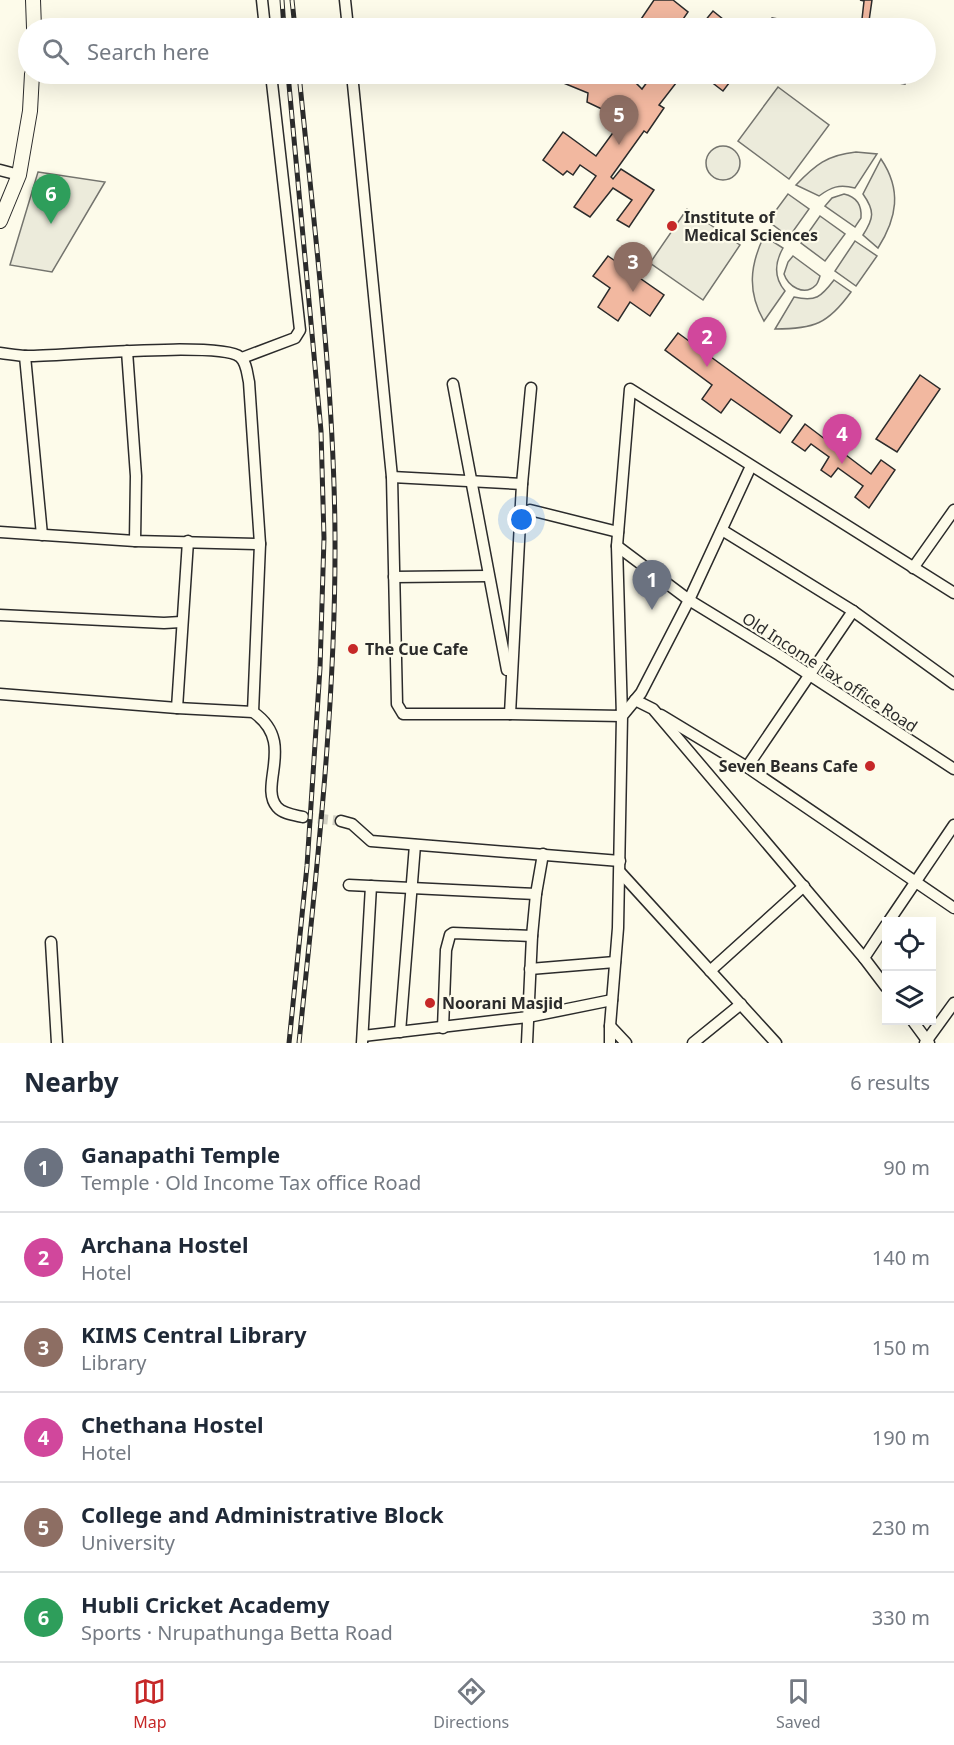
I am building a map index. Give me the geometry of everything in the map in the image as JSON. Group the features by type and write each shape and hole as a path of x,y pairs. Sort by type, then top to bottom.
{"street":[{"path":"33,0 34,18"},
{"path":"262,0 265,18"},
{"path":"345,0 347,18"},
{"path":"0,221 4,200 19,175 30,111 31,84"},
{"path":"242,358 296,338 300,330 272,84"},
{"path":"353,84 392,477 396,704 403,714 622,716"},
{"path":"0,170 19,175"},
{"path":"127,351 136,476 135,541"},
{"path":"0,352 25,356 127,351 218,351 234,353 242,358 249,382 260,544 253,711"},
{"path":"25,356 42,535"},
{"path":"453,384 510,685"},
{"path":"510,714 522,484 531,388"},
{"path":"610,1043 620,867 622,716 617,546 630,389 954,593"},
{"path":"622,716 641,693 689,600 751,466"},
{"path":"392,477 522,484"},
{"path":"530,510 618,532"},
{"path":"913,568 954,510"},
{"path":"722,530 853,611 954,684"},
{"path":"0,532 135,541 260,544"},
{"path":"177,708 188,541"},
{"name":"Old Income Tax office Road","path":"617,546 689,600 779,655 954,770"},
{"path":"394,578 488,576"},
{"path":"747,767 853,611"},
{"path":"0,615 164,624 181,622"},
{"path":"0,694 177,708 253,711 262,717 274,740 276,753 272,786 274,802 286,813 303,817"},
{"path":"635,700 747,767 954,908"},
{"path":"653,710 804,886 882,982"},
{"path":"340,821 352,825 371,841 543,854 620,867 776,1043"},
{"path":"892,917 954,825"},
{"path":"400,1032 414,845"},
{"path":"527,1043 532,936 543,854"},
{"path":"349,885 536,894"},
{"path":"371,886 362,1039 400,1032 528,1017 612,1000"},
{"path":"710,971 804,886"},
{"path":"864,958 882,932"},
{"path":"443,1028 446,950 450,935 453,933 532,936"},
{"path":"51,942 57,1043"},
{"path":"530,969 615,962"},
{"path":"915,1025 927,1042 954,1003"},
{"path":"693,1043 741,1004"},
{"path":"610,1026 626,1043"}],"shaded area":[{"path":"778,87 829,125 789,179 738,141"},
{"path":"723,146 735,151 740,163 735,175 723,180 711,175 706,163 711,151"},
{"path":"856,152 877,154 855,188 836,187 819,196 796,185 809,172 829,158"},
{"path":"881,159 892,182 894,204 889,226 878,248 863,235 872,214 870,205 863,194"},
{"path":"38,172 105,182 52,272 10,265"},
{"path":"788,194 809,209 789,237 768,221"},
{"path":"844,194 855,199 861,209 861,218 855,227 825,206 832,198"},
{"path":"687,209 740,245 703,300 650,263"},
{"path":"820,216 845,234 825,261 801,243"},
{"path":"764,236 783,248 776,271 785,291 764,321 755,300 752,278 756,257"},
{"path":"855,241 877,256 856,286 835,271"},
{"path":"793,256 820,276 817,284 802,290 789,282 784,274"},
{"path":"834,280 851,292 827,318 810,326 775,329 794,297 808,299 817,297"}],"building":[{"path":"654,0 673,0 688,12 684,18 642,18"},
{"path":"860,0 872,0 869,18 862,18 864,1"},
{"path":"713,11 722,18 707,18"},
{"path":"566,84 637,84 642,89 646,84 675,84 659,105 664,108 647,133 644,131 611,177 613,179 621,169 654,190 629,227 617,220 632,200 613,188 590,217 574,207 596,176 580,165 573,175 567,171 563,175 543,160 563,132 596,156 623,119 587,102 588,93"},
{"path":"714,84 728,84 723,91"},
{"path":"608,256 664,295 650,316 630,302 618,321 598,307 610,288 593,276"},
{"path":"678,333 792,416 780,433 731,399 721,413 702,399 712,385 665,350"},
{"path":"920,375 940,389 897,452 876,439"},
{"path":"805,424 871,474 881,460 895,470 869,508 855,497 863,486 838,468 831,477 821,470 829,457 811,444 805,451 792,442"}],"tunnel":[{"path":"303,817 341,821"}],"railway":[{"path":"282,0 283,18"},
{"path":"292,0 294,18"},
{"path":"289,84 321,431 324,538 320,668 307,866 289,1043"},
{"path":"299,1043 329,726 335,536 327,362 300,84"}],"place":[{"name":"College and Administrative Block","path":"619,145"},
{"name":"Hubli Cricket Academy","path":"51,224"},
{"name":"Institute of Medical Sciences","path":"672,226"},
{"name":"KIMS Central Library","path":"633,292"},
{"name":"Archana Hostel","path":"707,367"},
{"name":"Chethana Hostel","path":"842,464"},
{"name":"Ganapathi Temple","path":"652,610"},
{"name":"The Cue Cafe","path":"353,649"},
{"name":"Seven Beans Cafe","path":"870,766"},
{"name":"Noorani Masjid","path":"430,1003"}]}
